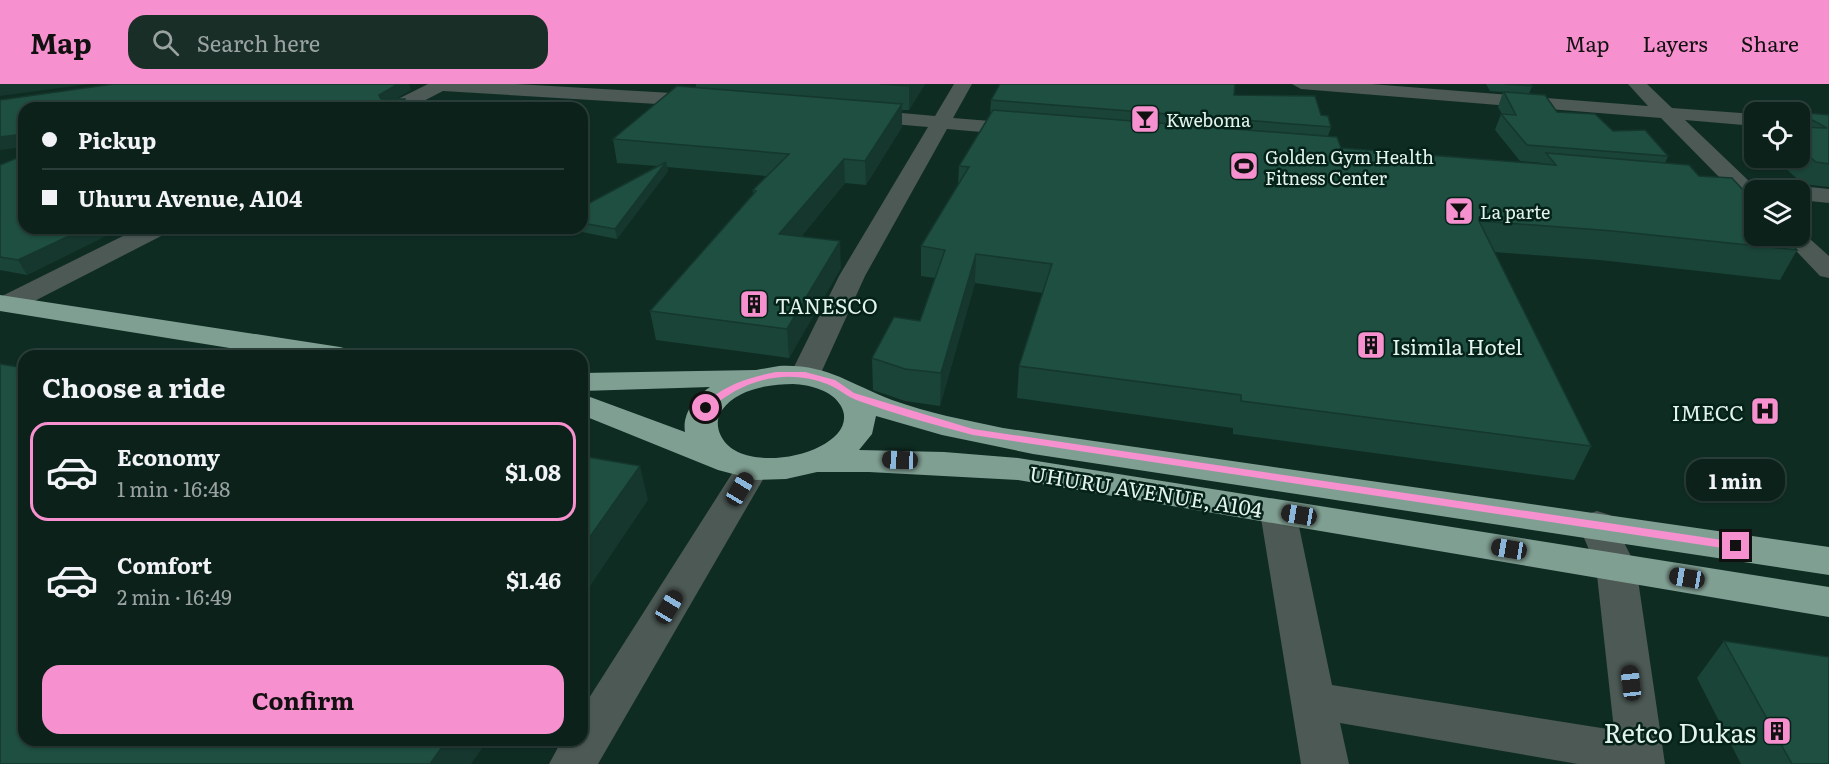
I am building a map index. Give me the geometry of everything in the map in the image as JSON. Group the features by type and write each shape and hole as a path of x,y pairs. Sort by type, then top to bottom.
{"highway":[{"path":"4,303 302,350"},
{"path":"588,382 706,380 791,375 832,382 850,395 860,412 857,430 842,448 817,462 785,470 739,465 588,406"},
{"path":"739,465 706,445 700,427 706,408 723,392 739,384 791,375"},
{"name":"UHURU AVENUE, A104","path":"850,395 916,417 973,432 1597,524 1829,561"},
{"name":"UHURU AVENUE, A104","path":"817,462 881,459 966,463 1018,469 1829,602"}],"street":[{"path":"791,375 852,276 963,84"},
{"path":"1301,84 1744,119"},
{"path":"1637,84 1744,189"},
{"path":"407,102 441,85 723,102"},
{"path":"836,113 1044,132"},
{"path":"1673,183 1744,193"},
{"path":"1810,194 1829,196"},
{"path":"4,303 146,234"},
{"path":"1804,246 1829,270"},
{"path":"588,737 739,465"},
{"path":"1278,512 1325,764"},
{"path":"1313,700 1640,759 1616,566 1597,524"},
{"path":"573,764 583,746"}],"building":[{"path":"113,84 398,84 379,95 381,99 405,99 404,102 18,102 18,135 0,137 0,100"},
{"path":"880,84 910,84 909,86"},
{"path":"1000,84 1235,84 1234,95 1315,96 1321,115 1328,116 1331,127 991,100"},
{"path":"1505,84 1530,84 1532,86"},
{"path":"677,86 902,104 865,161 844,159 779,234 840,241 787,329 650,311 756,191 753,190 789,154 613,139"},
{"path":"1504,92 1545,95 1557,112 1595,114 1613,131 1645,130 1668,156 1527,145 1501,114 1516,115"},
{"path":"993,110 1337,137 1341,148 1556,165 1546,153 1689,165 1699,176 1732,178 1744,191 1744,245 1613,231 1479,221 1591,446 1241,401 1241,395 1019,366 1052,264 976,254 941,373 905,369 872,358 894,317 920,321 945,250 921,246 969,167 959,166"},
{"path":"1810,113 1829,115 1829,164 1816,162 1810,157 1810,127 1827,128 1810,119"},
{"path":"18,158 18,234 73,234 18,260 0,257 0,165"},
{"path":"666,162 615,229 588,224 588,204"},
{"path":"1758,246 1793,246 1797,250"},
{"path":"0,364 18,367 18,746 443,746 430,764 0,764"},
{"path":"588,457 640,466 588,540"},
{"path":"1724,641 1829,657 1829,764 1792,764"}],"place":[{"name":"Kweboma","path":"1145,119"},
{"name":"Golden Gym Health Fitness Center","path":"1244,166"},
{"name":"La parte","path":"1459,211"},
{"name":"TANESCO","path":"754,304"},
{"name":"Isimila Hotel","path":"1371,345"},
{"name":"IMECC","path":"1765,411"},
{"name":"Retco Dukas","path":"1777,731"}],"route":[{"path":"706,408 723,392 748,380 776,375 805,375 832,382 850,395 916,417 973,432 1736,546"}]}
